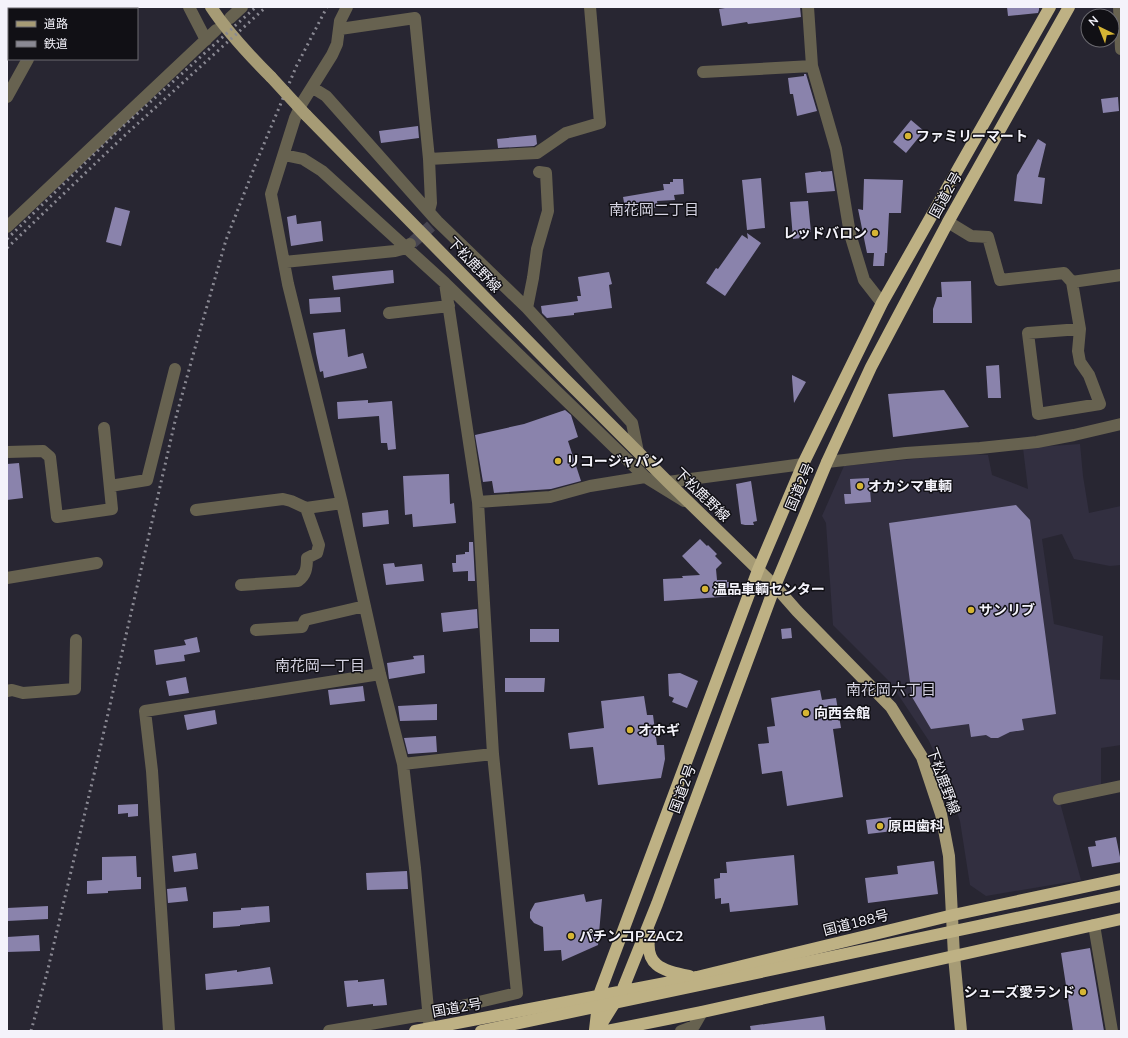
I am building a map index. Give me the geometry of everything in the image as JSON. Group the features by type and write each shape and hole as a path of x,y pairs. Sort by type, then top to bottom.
{"highway":[{"name":"国道2号","path":"596,1031 599,995 758,570 803,464 882,303 1050,7"},
{"name":"国道2号","path":"596,1031 625,996 657,904 775,586 827,462 871,367 948,222 1070,7"},
{"name":"国道188号","path":"625,996 953,915 1121,879"},
{"name":"国道188号","path":"599,995 625,996 1121,896"},
{"path":"657,904 648,944 651,959 660,968 673,973 697,977"},
{"path":"607,1031 702,1012 1121,919"},
{"name":"国道2号","path":"415,1031 430,1030 552,1006 599,995"},
{"name":"国道2号","path":"481,1031 625,996"}],"main road":[{"name":"下松鹿野線","path":"211,7 241,47 306,115 562,377 775,586 797,611 891,707 922,757 941,814 948,849 953,915 954,956 961,1031"}],"street":[{"path":"189,7 206,40"},
{"path":"347,7 340,21 337,44 332,55 313,88 302,103 295,118 271,194 288,284 342,503 380,674 403,764 415,868 430,1030"},
{"path":"428,159 537,153 566,133 600,123 590,7"},
{"path":"808,7 812,66 836,149 850,234 864,280 882,303"},
{"path":"1119,7 1121,49"},
{"path":"230,18 239,8"},
{"path":"340,29 415,18 428,159 431,203 429,211"},
{"path":"7,227 216,30"},
{"path":"7,97 27,60"},
{"path":"703,72 812,66"},
{"path":"313,88 326,96 429,211 434,223 527,308 632,423 638,452"},
{"path":"284,155 303,160 322,171 409,246 445,283 645,477 693,506"},
{"path":"527,308 537,249 548,211 546,173 539,172"},
{"path":"948,222 971,236 988,237 1000,280 1064,273 1072,282 1080,329 1078,352 1080,362 1089,375 1100,404 1038,414 1028,333 1080,329"},
{"path":"284,262 395,251 409,246"},
{"path":"1072,282 1121,275"},
{"path":"329,1031 428,1014 517,994 493,754 478,502 445,283"},
{"path":"389,313 449,306"},
{"path":"110,486 147,480 175,369"},
{"path":"827,462 906,453 980,448 1037,442 1121,424"},
{"path":"7,452 43,451 50,457 57,517 112,509 104,428"},
{"path":"668,482 803,464"},
{"path":"478,502 550,497 590,486 645,477"},
{"path":"196,510 283,499 298,503 306,508 342,503"},
{"path":"242,585 298,581 304,577 307,568 307,558 317,553 318,545 306,508"},
{"path":"7,578 97,563"},
{"path":"256,630 302,627 305,620 365,606"},
{"path":"7,691 12,690 23,693 75,689 76,640"},
{"path":"169,1031 152,772 145,711 380,674"},
{"path":"403,764 493,754"},
{"path":"1059,798 1121,786"},
{"path":"1094,925 1112,1031"},
{"path":"681,1031 694,1026 702,1012"}],"shaded area":[{"path":"1080,444 1089,513 1121,506 1121,565 1110,566 1074,559 1062,534 1042,539 1054,624 1103,636 1100,679 1121,680 1121,745 1101,748 1101,788 1059,799 1081,880 986,896 970,885 960,821 944,774 929,741 889,681 833,625 826,523 822,516 844,466 962,454 988,455 992,475 1028,489 1023,448"}],"building":[{"path":"731,7 800,7 801,17 722,26 719,9"},
{"path":"1007,7 1039,7 1039,10 1038,13 1008,16"},
{"path":"804,74 806,74 817,111 797,116 793,94 790,94 788,78 804,76"},
{"path":"1118,97 1119,111 1103,113 1101,99"},
{"path":"911,120 924,131 906,153 893,142"},
{"path":"418,126 419,138 381,143 379,131"},
{"path":"536,135 537,144 534,146 498,148 497,139"},
{"path":"1038,139 1046,144 1038,177 1045,178 1042,204 1014,201 1017,175"},
{"path":"832,171 835,191 807,193 805,173"},
{"path":"761,178 765,228 747,230 742,180"},
{"path":"673,179 683,179 684,194 674,195 675,200 657,201 658,207 626,213 623,197 664,190 663,184 670,184 670,182 673,182"},
{"name":"レッドバロン","path":"864,179 903,180 901,213 889,213 887,253 885,253 884,266 873,266 874,253 867,253 858,209 863,210"},
{"path":"808,201 811,232 801,233 801,238 793,239 790,202"},
{"path":"115,207 130,211 121,246 106,242"},
{"path":"296,215 297,224 321,221 323,241 291,246 287,217"},
{"path":"747,233 761,243 725,296 706,283 742,235 748,239"},
{"path":"393,270 394,283 334,290 332,276"},
{"path":"609,272 612,284 609,285 612,308 547,318 542,313 541,306 578,301 577,296 581,296 578,277"},
{"path":"971,281 972,323 933,323 933,309 937,297 942,297 941,282"},
{"path":"340,297 341,312 310,314 309,299"},
{"path":"345,329 348,357 363,353 367,368 324,378 323,371 320,372 313,333"},
{"path":"999,365 1001,398 988,398 986,366"},
{"path":"792,375 806,382 794,403 792,378"},
{"path":"944,390 969,427 893,437 888,394"},
{"path":"368,400 368,403 392,401 396,449 388,450 387,443 381,443 379,416 338,419 337,402"},
{"path":"565,410 571,415 578,437 568,441 581,481 551,489 494,493 492,481 483,482 475,435 524,424"},
{"path":"19,463 23,498 7,500 7,464"},
{"path":"449,474 450,504 454,503 456,523 413,527 412,514 405,515 403,476"},
{"name":"オカシマ車輌","path":"869,478 871,502 845,504 844,494 851,494 850,479"},
{"path":"751,481 757,521 753,522 754,525 745,525 741,524 736,484"},
{"name":"サンリブ","path":"1016,505 1030,520 1056,714 1022,719 1024,730 1010,732 998,738 991,738 986,735 971,737 969,724 931,729 912,697 889,523"},
{"path":"388,510 389,524 363,527 362,513"},
{"path":"700,539 717,554 715,556 722,563 716,569 717,580 736,582 735,596 664,601 663,579 700,575 682,556"},
{"path":"469,542 473,542 475,581 468,581 468,571 453,572 452,563 456,563 456,555 469,552"},
{"path":"394,563 395,567 422,564 424,581 386,585 383,564"},
{"path":"477,609 478,628 443,632 441,613"},
{"path":"791,628 792,638 782,639 781,629"},
{"path":"530,629 559,629 559,642 530,642"},
{"path":"197,637 200,652 184,655 185,661 156,665 154,650 186,645 184,640"},
{"path":"424,655 425,673 389,679 387,663 414,659 413,656"},
{"path":"680,673 698,681 687,708 672,702 674,698 669,696 668,674"},
{"path":"186,677 189,693 169,696 166,681"},
{"path":"505,678 545,678 544,692 505,692"},
{"path":"363,686 365,701 330,705 328,690"},
{"path":"820,690 822,700 836,698 841,728 833,729 843,797 787,806 782,771 762,774 758,744 769,743 767,727 775,726 771,698"},
{"path":"644,696 647,715 653,715 657,745 664,745 665,759 661,778 598,785 593,747 570,749 568,733 604,728 601,701"},
{"path":"437,704 437,720 400,721 398,706"},
{"path":"215,710 217,724 187,730 184,715"},
{"path":"436,736 437,752 408,754 404,738"},
{"path":"138,804 138,816 128,817 128,813 118,814 118,805"},
{"name":"原田歯科","path":"891,817 893,831 868,834 866,820"},
{"path":"1116,837 1121,862 1092,867 1088,847 1096,846 1095,841"},
{"path":"196,853 198,869 174,872 172,856"},
{"path":"794,855 798,905 730,912 729,903 721,904 721,898 715,899 714,879 720,878 720,873 727,873 726,862"},
{"path":"136,856 137,877 141,877 141,889 87,894 87,881 102,880 102,857"},
{"path":"934,861 938,894 868,903 865,878 898,874 897,866"},
{"path":"407,871 408,889 367,890 366,873"},
{"path":"186,887 188,901 168,903 167,889"},
{"name":"パチンコP.ZAC2","path":"584,894 586,902 602,899 598,945 562,961 561,950 544,951 543,927 534,923 530,918 530,912 535,903"},
{"path":"48,906 48,919 7,921 7,908"},
{"path":"269,906 270,922 213,928 213,912"},
{"path":"39,935 40,951 7,952 7,937"},
{"name":"シューズ愛ランド","path":"1090,948 1104,1031 1073,1031 1061,953"},
{"path":"270,967 273,984 206,990 205,974 237,970 237,972"},
{"path":"384,979 387,1005 373,1006 373,1004 347,1007 344,981 358,980 358,982"},
{"path":"824,1016 826,1031 751,1031 750,1026"}],"tunnel":[{"path":"412,243 431,226"}],"railway":[{"path":"7,239 117,132 256,7"},
{"path":"7,248 123,137 266,7"},
{"path":"31,1031 47,973 96,766 176,417 226,240 296,67 327,7"}],"place":[{"name":"ファミリーマート","path":"908,136"},
{"name":"レッドバロン","path":"875,233"},
{"name":"リコージャパン","path":"558,461"},
{"name":"オカシマ車輌","path":"860,486"},
{"name":"温品車輌センター","path":"705,589"},
{"name":"サンリブ","path":"971,610"},
{"name":"向西会館","path":"806,713"},
{"name":"オホギ","path":"630,730"},
{"name":"原田歯科","path":"880,826"},
{"name":"パチンコP.ZAC2","path":"571,936"},
{"name":"シューズ愛ランド","path":"1083,992"}],"district":[{"name":"南花岡二丁目","path":"654,210"},
{"name":"南花岡一丁目","path":"320,666"},
{"name":"南花岡六丁目","path":"891,690"}]}
